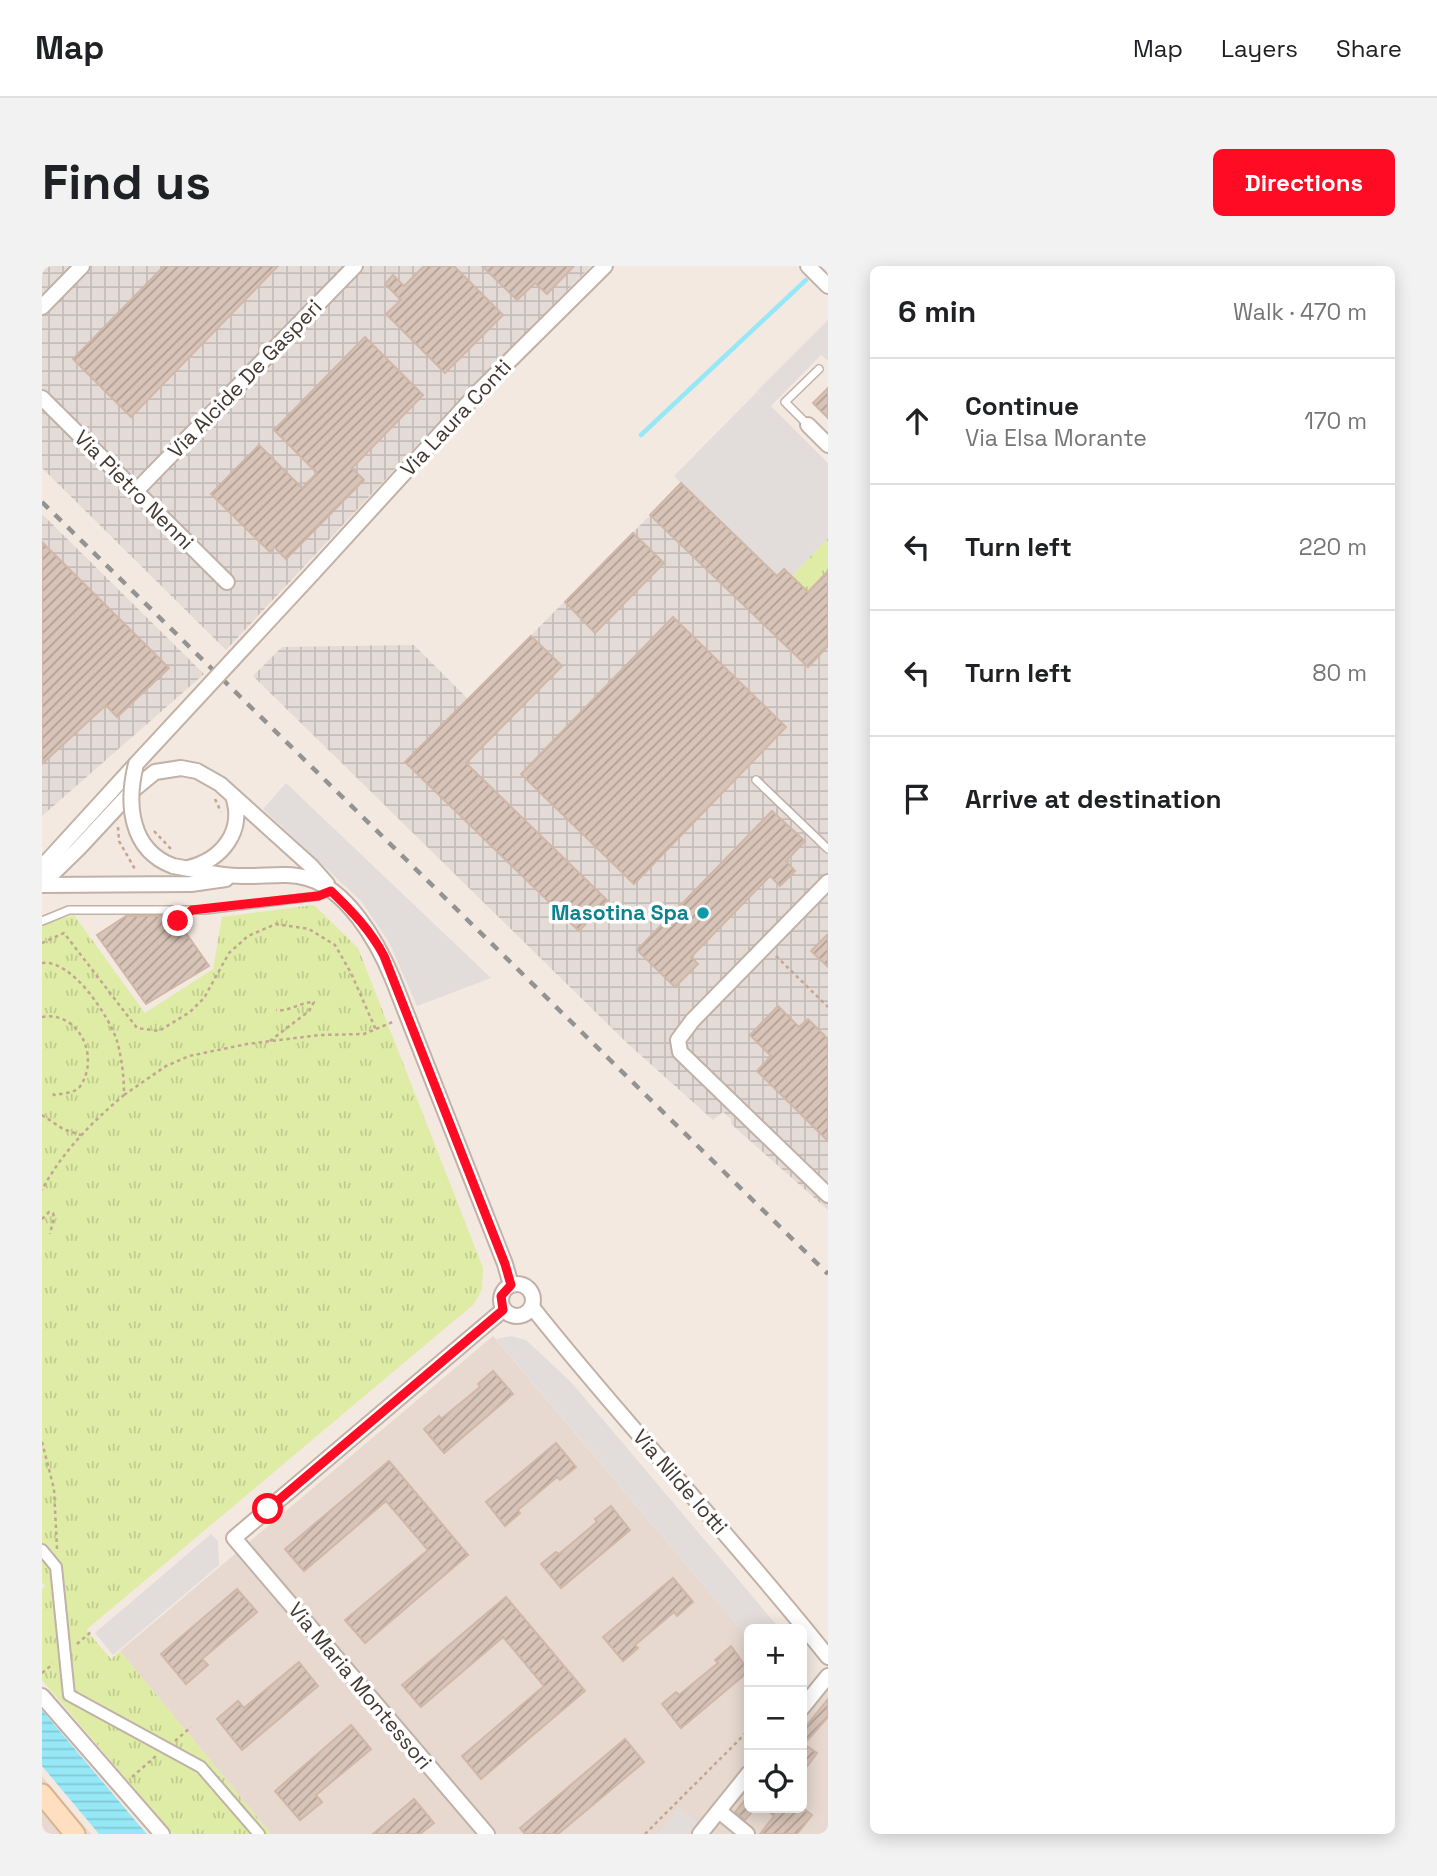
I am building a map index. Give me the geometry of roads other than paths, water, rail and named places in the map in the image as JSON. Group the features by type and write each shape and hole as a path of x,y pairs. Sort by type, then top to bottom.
{"main road":[{"path":"42,1794 75,1834"}],"street":[{"path":"42,307 82,266"},
{"name":"Via Alcide De Gasperi","path":"135,492 355,266"},
{"name":"Via Laura Conti","path":"42,867 480,390 605,266"},
{"path":"808,266 828,286"},
{"name":"Via Pietro Nenni","path":"42,398 227,582"},
{"path":"808,425 828,445"},
{"path":"136,764 131,785 133,823 142,844 152,854 179,867 241,877"},
{"path":"42,884 133,790 155,772 174,768 197,771 220,784 311,866 370,933 384,956 511,1285"},
{"path":"179,867 212,859 228,843 236,820 233,796"},
{"path":"42,884 191,884 241,877 296,876 313,880 331,891"},
{"path":"828,882 683,1031 678,1040 680,1052 828,1195"},
{"path":"511,1285 522,1285 527,1287 533,1296 532,1307 522,1316 509,1315 503,1310 501,1296 511,1285"},
{"name":"Via Nilde Iotti","path":"532,1307 571,1357 650,1445 828,1657"},
{"name":"Via Maria Montessori","path":"487,1834 234,1538 503,1310"},
{"path":"42,1550 56,1567 69,1695 201,1767 259,1834"},
{"path":"807,1702 828,1676"},
{"path":"42,1696 162,1834"},
{"path":"700,1834 744,1779"},
{"path":"719,1811 747,1834"}],"lane":[{"path":"808,425 785,402 819,369"},
{"path":"756,780 828,849"},
{"path":"42,921 69,910 192,910 318,896 331,891"},
{"path":"178,921 192,910"}],"water":[{"path":"42,1710 147,1834 99,1834 42,1766"}],"waterway":[{"path":"641,435 806,280"}],"railway":[{"path":"42,502 828,1274"}],"place":[{"name":"Masotina Spa","path":"703,913"}]}
